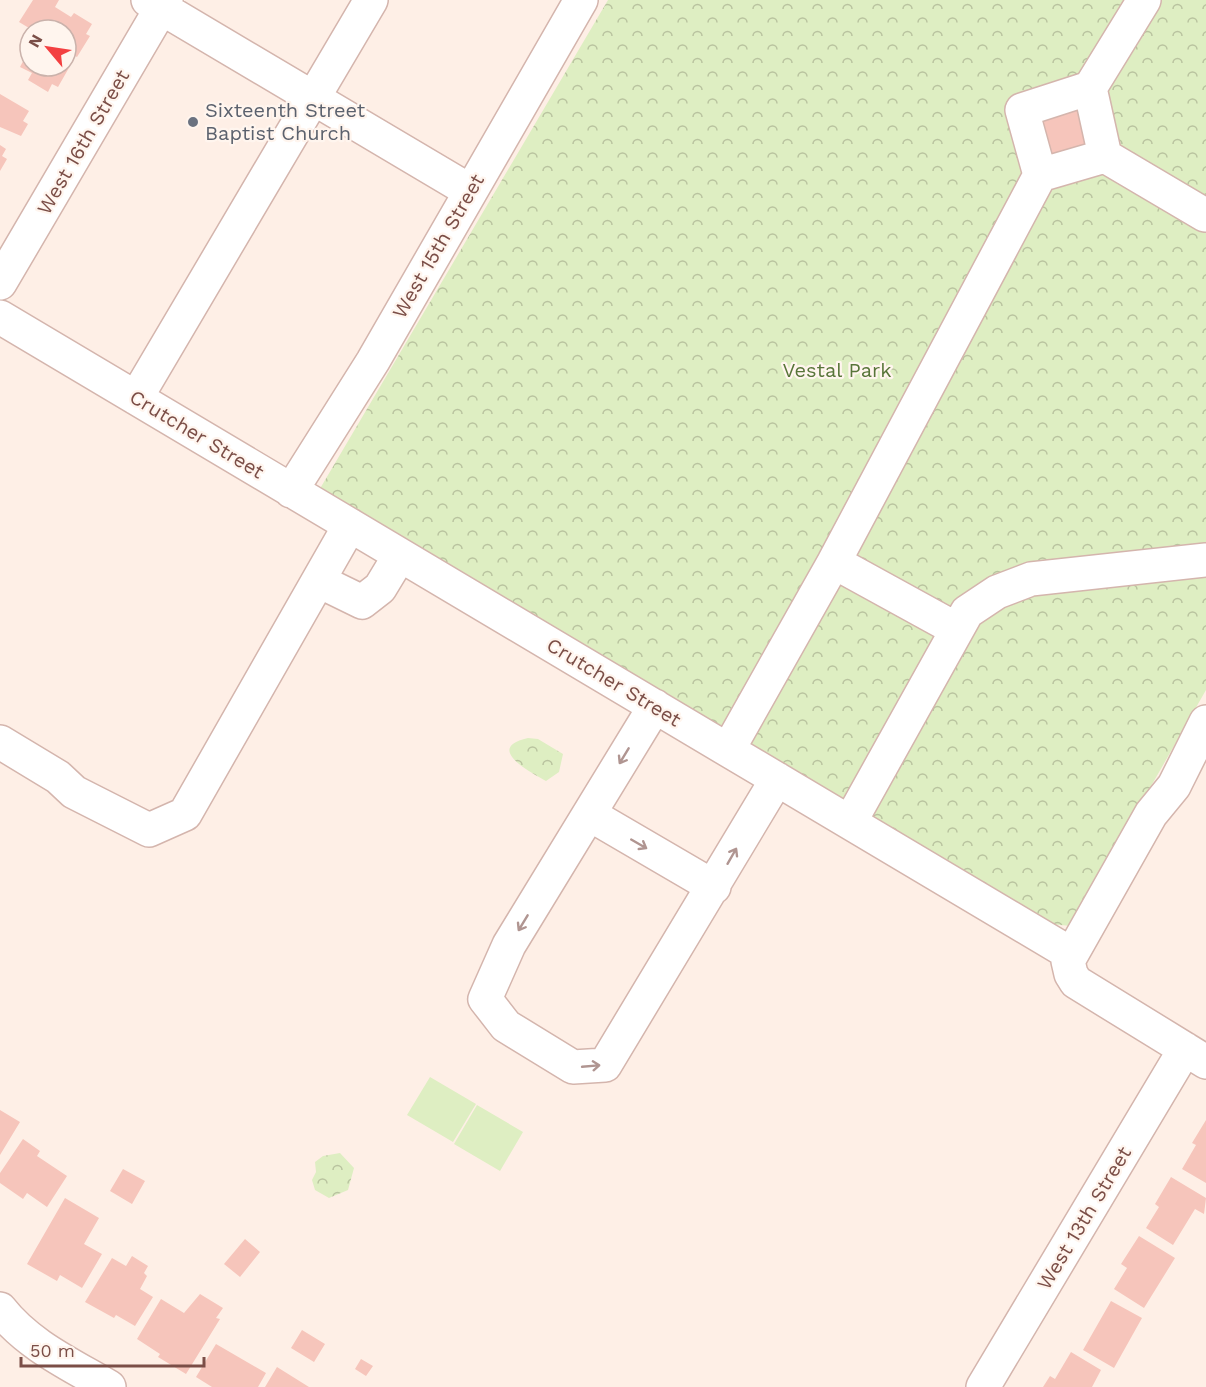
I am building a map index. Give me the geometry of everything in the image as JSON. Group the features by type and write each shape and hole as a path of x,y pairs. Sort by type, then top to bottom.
{"street":[{"path":"136,398 371,0"},
{"name":"West 15th Street","path":"291,490 373,361 581,0"},
{"path":"728,750 834,562 1040,174 1022,110 1090,88 1144,0"},
{"path":"159,3 470,190"},
{"name":"West 16th Street","path":"0,283 159,3"},
{"path":"1090,88 1106,156"},
{"path":"1040,174 1106,156 1205,214"},
{"name":"Crutcher Street","path":"0,317 1071,954"},
{"path":"0,742 58,777 74,792 149,830 185,814 350,525"},
{"path":"319,581 362,602 380,588 399,555"},
{"path":"850,822 956,629 968,612 997,592 1031,579 1206,560"},
{"path":"834,562 956,629"},
{"path":"655,706 509,945 486,999 506,1026 573,1067 605,1065 777,779"},
{"path":"1196,1055 1076,982 1070,968 1071,954 1151,814 1173,786 1206,722"},
{"path":"1173,786 1206,771"},
{"path":"589,814 714,887"},
{"name":"West 13th Street","path":"982,1387 1196,1055"},
{"path":"0,1309 14,1326 36,1345 109,1387"}],"green space":[{"name":"Vestal Park","path":"608,0 1206,0 1206,690 1071,926 1050,924 318,492"},
{"path":"528,738 538,739 563,754 559,772 546,781 522,767 510,754 510,748 515,742"},
{"path":"430,1077 476,1104 453,1142 407,1115"},
{"path":"477,1105 523,1132 500,1171 454,1144"},
{"path":"340,1153 354,1168 348,1190 329,1198 315,1190 312,1180 316,1172 315,1162 323,1156"}],"building":[{"path":"33,0 59,0 55,7 71,17 74,13 92,24 86,34 90,36 78,55 78,18 22,18"},
{"path":"29,78 63,78 58,87 52,84 48,92 28,80"},
{"path":"0,94 29,111 23,121 28,124 21,136 0,127"},
{"path":"1084,103 1097,151 1048,164 1035,117"},
{"path":"0,145 6,149 2,156 7,159 0,171"},
{"path":"0,1110 20,1122 0,1155"},
{"path":"1206,1120 1206,1183 1182,1169 1196,1145 1192,1143"},
{"path":"23,1139 40,1151 37,1156 67,1176 47,1207 27,1193 23,1199 0,1183 0,1173"},
{"path":"123,1169 145,1181 132,1204 110,1191"},
{"path":"1171,1177 1206,1198 1204,1214 1195,1209 1173,1245 1146,1228 1159,1207 1155,1204"},
{"path":"65,1198 99,1218 84,1244 102,1254 82,1288 60,1275 57,1281 27,1264"},
{"path":"1139,1236 1175,1258 1144,1308 1114,1289 1127,1268 1121,1264"},
{"path":"245,1239 260,1252 240,1277 224,1264"},
{"path":"132,1256 148,1266 144,1273 147,1276 140,1289 153,1297 135,1326 116,1315 114,1318 85,1302 112,1258 126,1266"},
{"path":"200,1294 223,1308 216,1318 220,1319 186,1374 158,1357 160,1354 137,1339 161,1299 184,1313"},
{"path":"1111,1301 1142,1318 1114,1368 1083,1350"},
{"path":"302,1330 325,1344 314,1362 291,1348"},
{"path":"216,1344 266,1373 258,1387 212,1387 196,1377"},
{"path":"1071,1352 1101,1370 1092,1387 1043,1387 1050,1376 1055,1379"},
{"path":"361,1359 373,1366 366,1376 355,1369"},
{"path":"277,1367 309,1387 265,1387"}],"place":[{"name":"Sixteenth Street Baptist Church","path":"193,122"}]}
